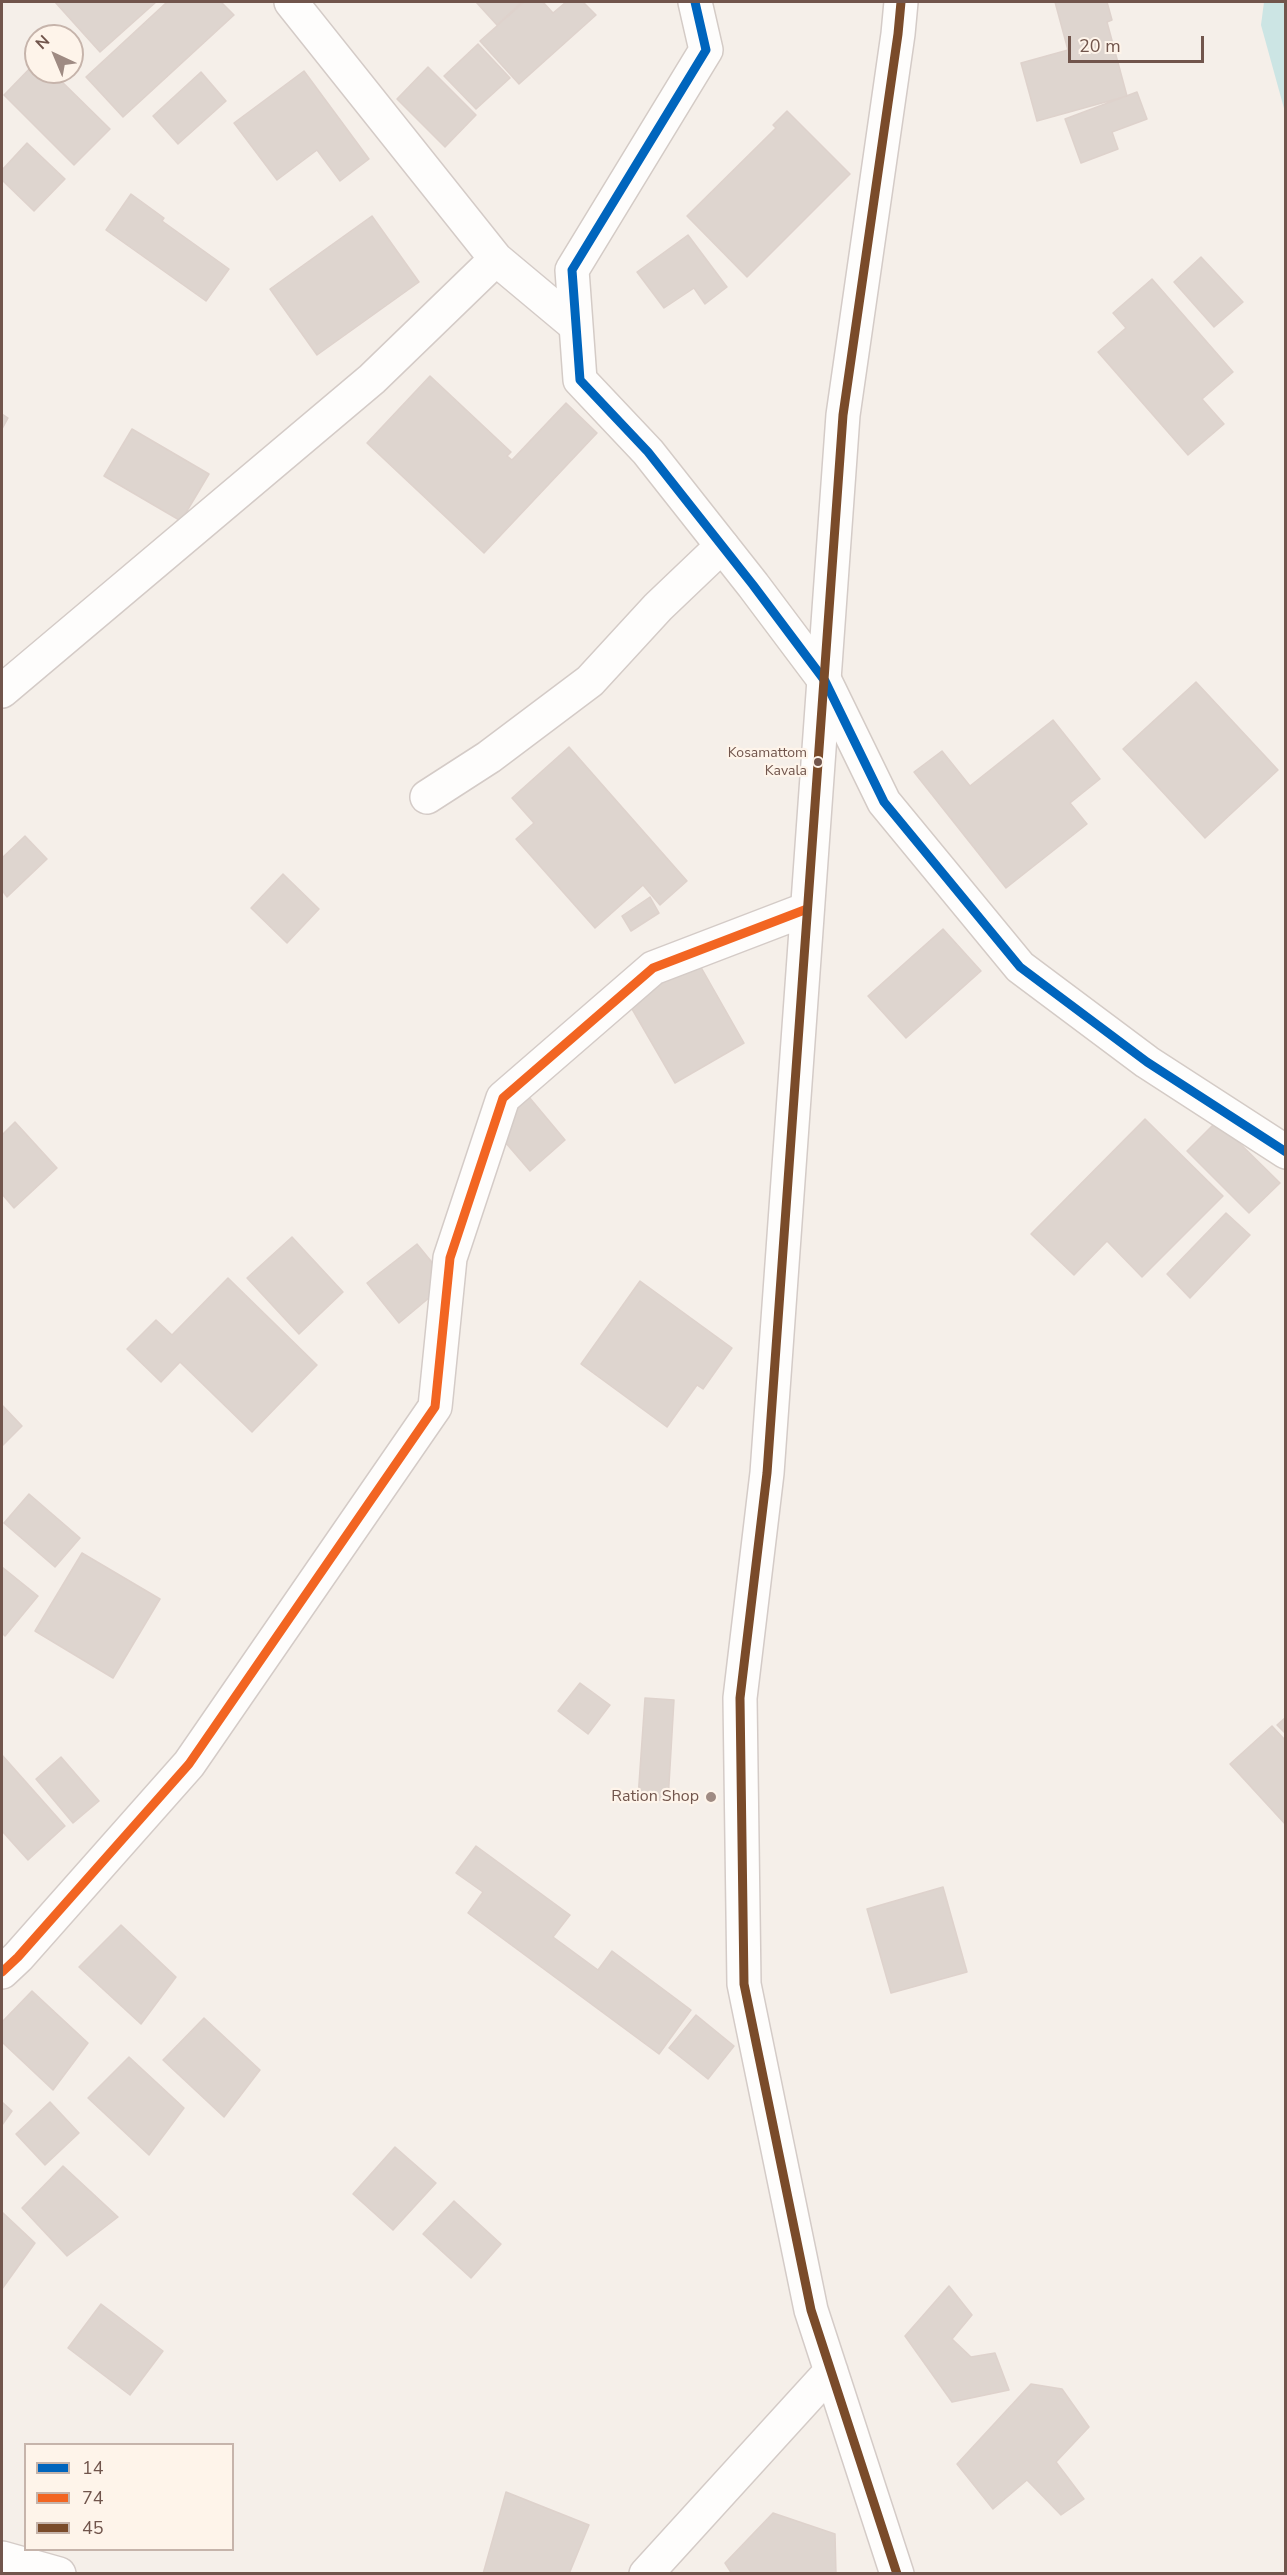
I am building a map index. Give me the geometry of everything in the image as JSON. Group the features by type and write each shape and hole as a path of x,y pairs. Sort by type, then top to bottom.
{"street":[{"path":"291,2 496,260 576,325"},
{"path":"695,2 706,50 573,270 580,380 648,453 825,681 884,802 1020,967 1147,1062 1286,1152"},
{"path":"897,2574 811,2310 747,1996 743,1936 740,1698 767,1473 843,415 901,2"},
{"path":"2,691 372,379 496,260"},
{"path":"427,797 489,757 590,681 658,607 722,546"},
{"path":"2,1972 18,1957 189,1764 435,1407 450,1258 503,1098 653,968 807,909"},
{"path":"646,2574 831,2371"},
{"path":"2,2558 59,2574"}],"water":[{"path":"1264,2 1285,2 1285,112 1261,25"}],"building":[{"path":"55,2 156,2 100,52 84,34 84,24 75,24"},
{"path":"167,2 221,2 234,15 123,117 86,77"},
{"path":"476,2 522,2 497,25"},
{"path":"524,2 543,2 553,13 566,2 583,2 596,15 519,84 480,41"},
{"path":"1055,2 1107,2 1112,20 1107,22 1127,96 1037,121 1021,63 1068,50"},
{"path":"478,44 510,78 476,109 444,76"},
{"path":"428,67 476,115 445,147 397,99"},
{"path":"304,71 369,159 340,181 317,150 277,180 234,123"},
{"path":"201,72 226,101 178,144 153,116"},
{"path":"24,74 24,84 64,84 110,129 74,165 4,95"},
{"path":"1137,92 1147,119 1112,132 1118,149 1081,163 1065,119"},
{"path":"787,111 850,174 747,277 687,216 776,128 773,125"},
{"path":"27,143 65,179 34,211 2,180 2,170"},
{"path":"131,194 164,218 162,221 229,269 206,301 106,230"},
{"path":"372,216 419,282 317,355 270,289"},
{"path":"688,235 727,287 705,304 694,288 664,308 637,272"},
{"path":"1201,257 1243,302 1214,327 1174,282"},
{"path":"1152,279 1233,372 1202,399 1224,424 1188,455 1098,352 1126,328 1113,313"},
{"path":"430,376 511,452 507,456 512,460 566,403 597,433 484,553 367,443"},
{"path":"2,414 8,418 2,429"},
{"path":"132,429 209,474 181,521 104,476"},
{"path":"1196,682 1278,770 1205,838 1123,749"},
{"path":"1053,720 1100,779 1070,803 1087,824 1006,888 914,772 942,751 970,786"},
{"path":"569,747 687,881 660,905 643,885 595,928 516,839 534,823 512,798"},
{"path":"25,836 47,859 7,897 2,890 2,858"},
{"path":"283,874 319,909 287,943 251,908"},
{"path":"650,897 659,913 631,931 622,916"},
{"path":"943,929 981,971 906,1038 868,996"},
{"path":"698,962 744,1043 675,1083 628,1002"},
{"path":"529,1097 565,1140 530,1171 493,1128"},
{"path":"1145,1119 1223,1196 1142,1277 1107,1241 1074,1275 1031,1234"},
{"path":"1217,1121 1280,1183 1249,1213 1187,1151"},
{"path":"15,1122 57,1168 14,1208 2,1194 2,1135"},
{"path":"1226,1213 1250,1235 1190,1298 1167,1274"},
{"path":"292,1237 343,1292 299,1334 247,1278"},
{"path":"417,1244 448,1282 399,1323 367,1283"},
{"path":"228,1278 317,1365 252,1432 180,1362 161,1382 127,1349 156,1320 172,1335"},
{"path":"640,1281 732,1348 703,1389 697,1385 667,1427 581,1364"},
{"path":"2,1405 22,1426 2,1446"},
{"path":"29,1494 80,1538 55,1567 4,1523"},
{"path":"82,1553 160,1599 113,1678 35,1631"},
{"path":"2,1567 38,1596 5,1636 2,1633"},
{"path":"580,1683 610,1705 588,1734 558,1711"},
{"path":"645,1698 674,1700 668,1801 638,1798"},
{"path":"1286,1717 1286,1734 1277,1725"},
{"path":"1272,1726 1286,1741 1286,1825 1230,1764"},
{"path":"2,1755 65,1826 28,1860 2,1831"},
{"path":"61,1757 99,1801 73,1823 36,1779"},
{"path":"476,1846 570,1915 553,1937 598,1970 612,1951 691,2010 659,2054 468,1913 483,1892 456,1873"},
{"path":"943,1887 967,1972 891,1993 867,1909"},
{"path":"121,1925 176,1977 141,2024 79,1967"},
{"path":"32,1991 88,2043 53,2090 2,2042 2,2022"},
{"path":"696,2015 734,2046 708,2079 669,2048"},
{"path":"204,2018 260,2070 224,2117 163,2060"},
{"path":"129,2057 184,2108 149,2155 88,2098"},
{"path":"2,2102 12,2111 2,2125"},
{"path":"50,2102 79,2133 45,2165 16,2134"},
{"path":"395,2147 436,2183 393,2230 353,2194"},
{"path":"63,2166 118,2217 67,2256 22,2208"},
{"path":"454,2201 501,2244 471,2278 423,2234"},
{"path":"2,2212 35,2243 2,2289"},
{"path":"949,2286 972,2315 952,2339 971,2357 995,2353 1009,2390 952,2402 905,2336"},
{"path":"101,2304 163,2351 130,2395 68,2348"},
{"path":"1031,2384 1062,2389 1089,2427 1056,2462 1084,2499 1061,2515 1027,2480 993,2509 957,2464"},
{"path":"506,2492 589,2525 569,2574 483,2574"},
{"path":"773,2513 835,2534 836,2574 732,2574 725,2563"}],"transit line":[{"name":"14","path":"695,2 706,50 572,270 580,380 648,452 825,681 884,802 1020,967 1147,1062 1286,1152"},
{"name":"45","path":"897,2574 811,2310 744,1984 740,1698 767,1473 843,415 901,2"},
{"name":"74","path":"2,1972 18,1957 189,1764 435,1407 450,1258 503,1098 653,968 807,909"}],"place":[{"name":"Kosamattom Kavala","path":"818,762"},
{"name":"Ration Shop","path":"711,1797"}]}
